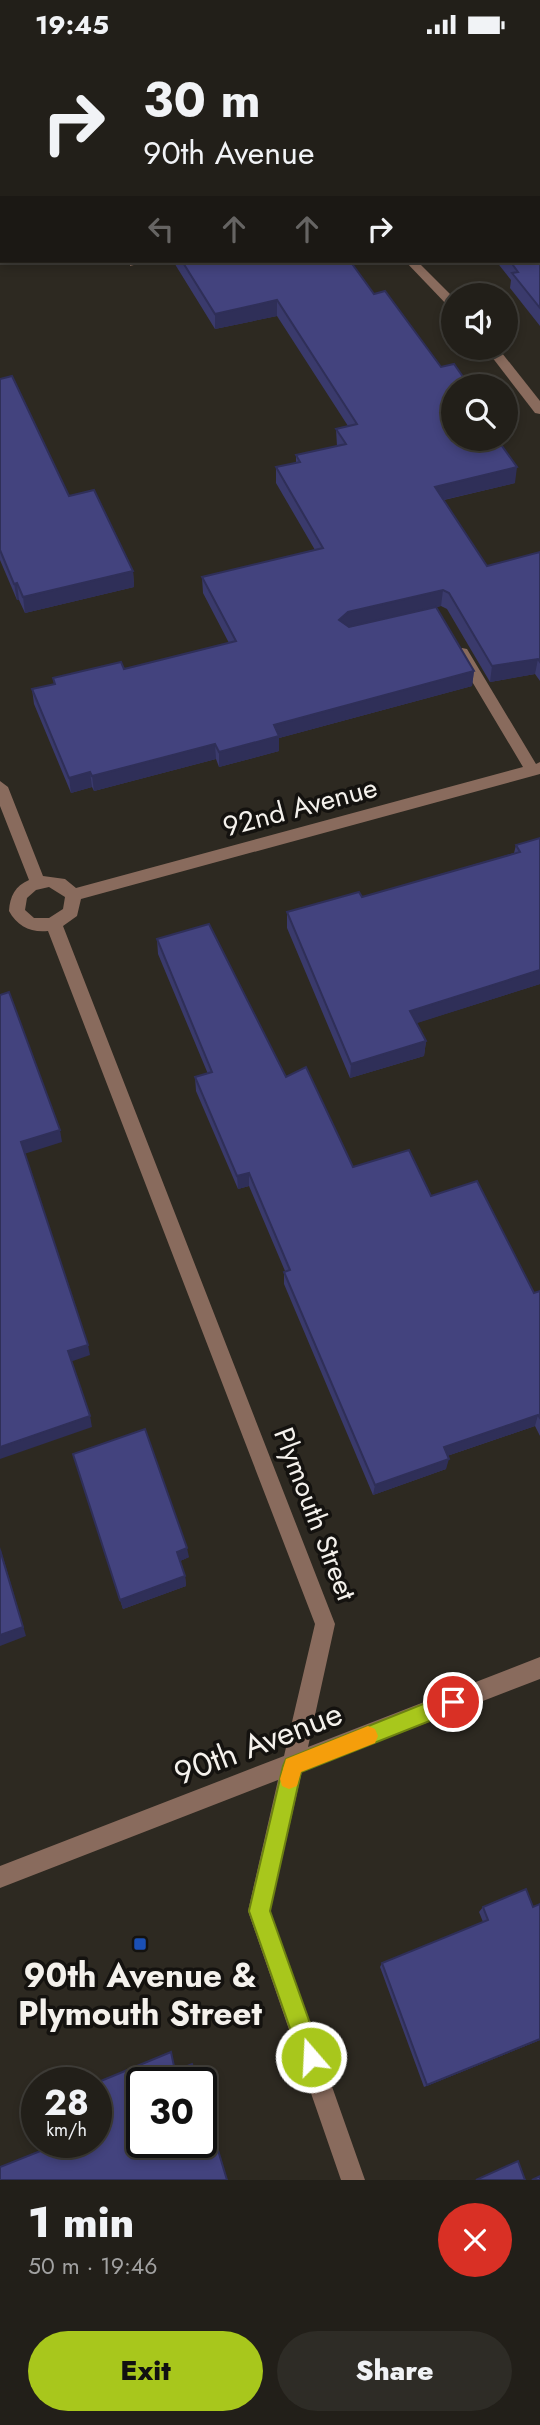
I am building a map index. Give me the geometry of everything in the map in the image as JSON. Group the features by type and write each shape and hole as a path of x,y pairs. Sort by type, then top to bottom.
{"street":[{"path":"413,263 441,292"},
{"path":"500,360 540,410"},
{"path":"453,637 536,769"},
{"name":"92nd Avenue","path":"73,895 536,769"},
{"path":"0,787 38,882"},
{"path":"38,882 60,883 73,895 71,912 54,925 31,924 22,919 17,911 20,893 38,882"},
{"path":"0,915 17,911"},
{"name":"Plymouth Street","path":"54,925 325,1624 259,1911 353,2180"},
{"name":"90th Avenue","path":"0,1877 293,1766 540,1668"}],"building":[{"path":"183,263 351,263 374,294 385,291 441,367 454,364 461,374 441,374 441,451 506,451 517,467 435,487 487,566 540,552 540,662 538,659 492,666 449,593 443,590 348,612 339,620 349,627 436,607 474,671 274,725 279,736 219,752 215,744 92,776 90,772 69,778 32,689 55,684 53,678 121,662 124,669 236,641 202,577 323,548 276,467 300,462 296,455 346,444 336,429 357,424 277,300 215,314"},
{"path":"511,263 540,263 540,308 512,273 518,272"},
{"path":"12,376 69,496 94,490 133,571 23,597 17,583 14,584 0,550 0,379"},
{"path":"540,838 540,970 410,1011 426,1041 351,1064 287,912 359,892 362,897 520,852 516,845"},
{"path":"209,924 286,1077 306,1067 353,1167 409,1150 431,1196 477,1181 534,1293 540,1291 540,1418 538,1415 444,1447 449,1459 375,1485 284,1272 290,1270 249,1173 237,1176 195,1077 212,1072 157,939"},
{"path":"9,992 60,1130 21,1142 88,1345 68,1351 90,1416 0,1447 0,995"},
{"path":"145,1429 187,1548 177,1552 185,1576 120,1600 73,1454"},
{"path":"0,1550 23,1627 0,1635"},
{"path":"526,1889 533,1907 540,1904 540,2039 427,2085 382,1963 488,1920 483,1907"},
{"path":"171,2052 174,2067 135,2067"},
{"path":"126,2071 126,2158 217,2158 217,2147 227,2180 0,2180 0,2167 23,2158 112,2158 112,2076"},
{"path":"518,2161 525,2180 476,2180"}],"slow traffic":[{"path":"289,1779 293,1766 368,1736"}],"place":[{"name":"90th Avenue & Plymouth Street","path":"140,1944"}],"route":[{"path":"311,2057 259,1911 293,1766 453,1702"}]}
